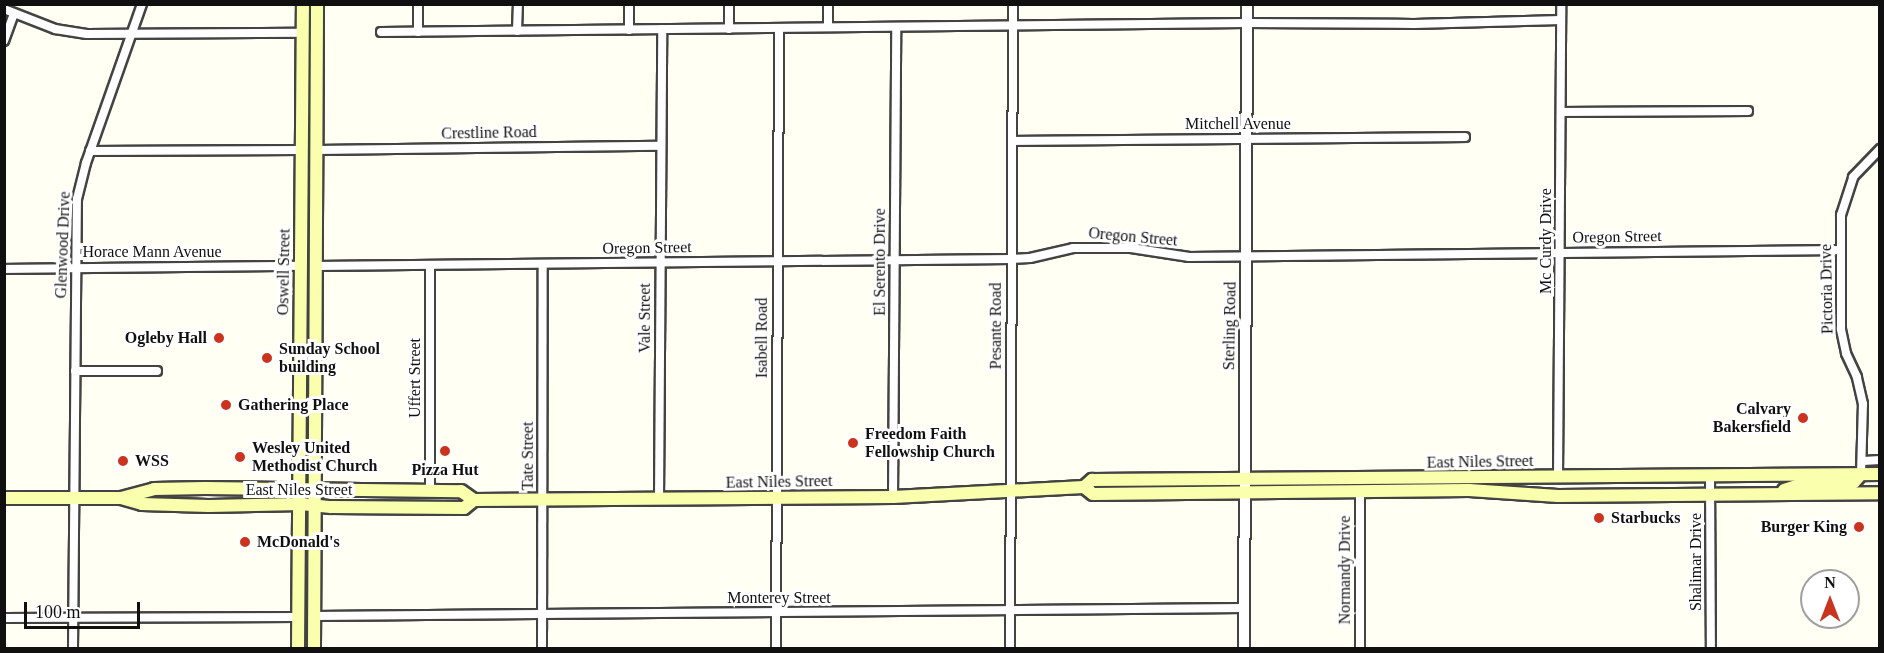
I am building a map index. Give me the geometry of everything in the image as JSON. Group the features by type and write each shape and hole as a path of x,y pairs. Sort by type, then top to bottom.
{"main road":[{"name":"Oswell Street","path":"298,648 301,504 299,266 303,4"},
{"name":"Oswell Street","path":"314,648 317,4"},
{"path":"302,179 307,199 308,257 310,263 316,266"},
{"path":"299,266 304,267 307,273 309,327 315,354"},
{"path":"1772,494 1802,484 1854,482 1861,474"},
{"name":"East Niles Street","path":"1084,487 1092,480 1880,474"},
{"path":"1478,491 1495,484 1554,484 1558,477"},
{"path":"1360,492 1364,486 1378,483 1432,478"},
{"name":"East Niles Street","path":"122,498 154,489 461,490 474,500 542,501 939,496 1011,489 1084,487 1093,494 1478,491 1558,496 1880,493"},
{"name":"East Niles Street","path":"4,498 122,498 153,505 301,504 464,508 474,500"}],"street":[{"name":"Glenwood Drive","path":"73,648 77,199 90,151 142,4"},
{"path":"418,4 418,32"},
{"path":"517,31 518,4"},
{"path":"629,4 630,30"},
{"path":"729,4 729,29"},
{"path":"828,4 828,27"},
{"name":"Pesante Road","path":"1010,648 1012,4"},
{"name":"Sterling Road","path":"1244,648 1246,4"},
{"name":"Mc Curdy Drive","path":"1558,477 1561,4"},
{"path":"4,9 38,24 72,33 303,33"},
{"path":"4,41 14,14"},
{"path":"381,32 1246,23 1414,24 1561,20"},
{"name":"El Serento Drive","path":"894,497 896,27"},
{"name":"Isabell Road","path":"776,648 778,28"},
{"name":"Vale Street","path":"659,499 662,29"},
{"path":"1561,112 1748,111"},
{"name":"Mitchell Avenue","path":"1012,141 1465,137"},
{"name":"Crestline Road","path":"316,150 661,146"},
{"name":"Pictoria Drive","path":"1861,474 1863,461 1861,391 1846,353 1841,329 1841,215 1847,188 1860,167 1880,149"},
{"path":"90,151 301,150"},
{"name":"Oregon Street","path":"316,266 1011,259 1030,258 1073,248 1093,247 1131,248 1189,257 1841,250"},
{"name":"Tate Street","path":"542,648 543,264"},
{"name":"Uffert Street","path":"430,265 430,490"},
{"name":"Horace Mann Avenue","path":"4,268 299,266"},
{"path":"75,371 157,371"},
{"path":"1863,461 1880,460"},
{"name":"Shalimar Drive","path":"1710,476 1711,648"},
{"name":"Normandy Drive","path":"1360,492 1360,648"},
{"name":"Monterey Street","path":"315,616 1244,608"},
{"path":"4,618 298,617"}],"place":[{"name":"Ogleby Hall","path":"219,338"},
{"name":"Sunday School building","path":"267,358"},
{"name":"Gathering Place","path":"226,405"},
{"name":"Calvary Bakersfield","path":"1803,418"},
{"name":"Freedom Faith Fellowship Church","path":"853,443"},
{"name":"Pizza Hut","path":"445,451"},
{"name":"Wesley United Methodist Church","path":"240,457"},
{"name":"WSS","path":"123,461"},
{"name":"Starbucks","path":"1599,518"},
{"name":"Burger King","path":"1859,527"},
{"name":"McDonald's","path":"245,542"}]}
